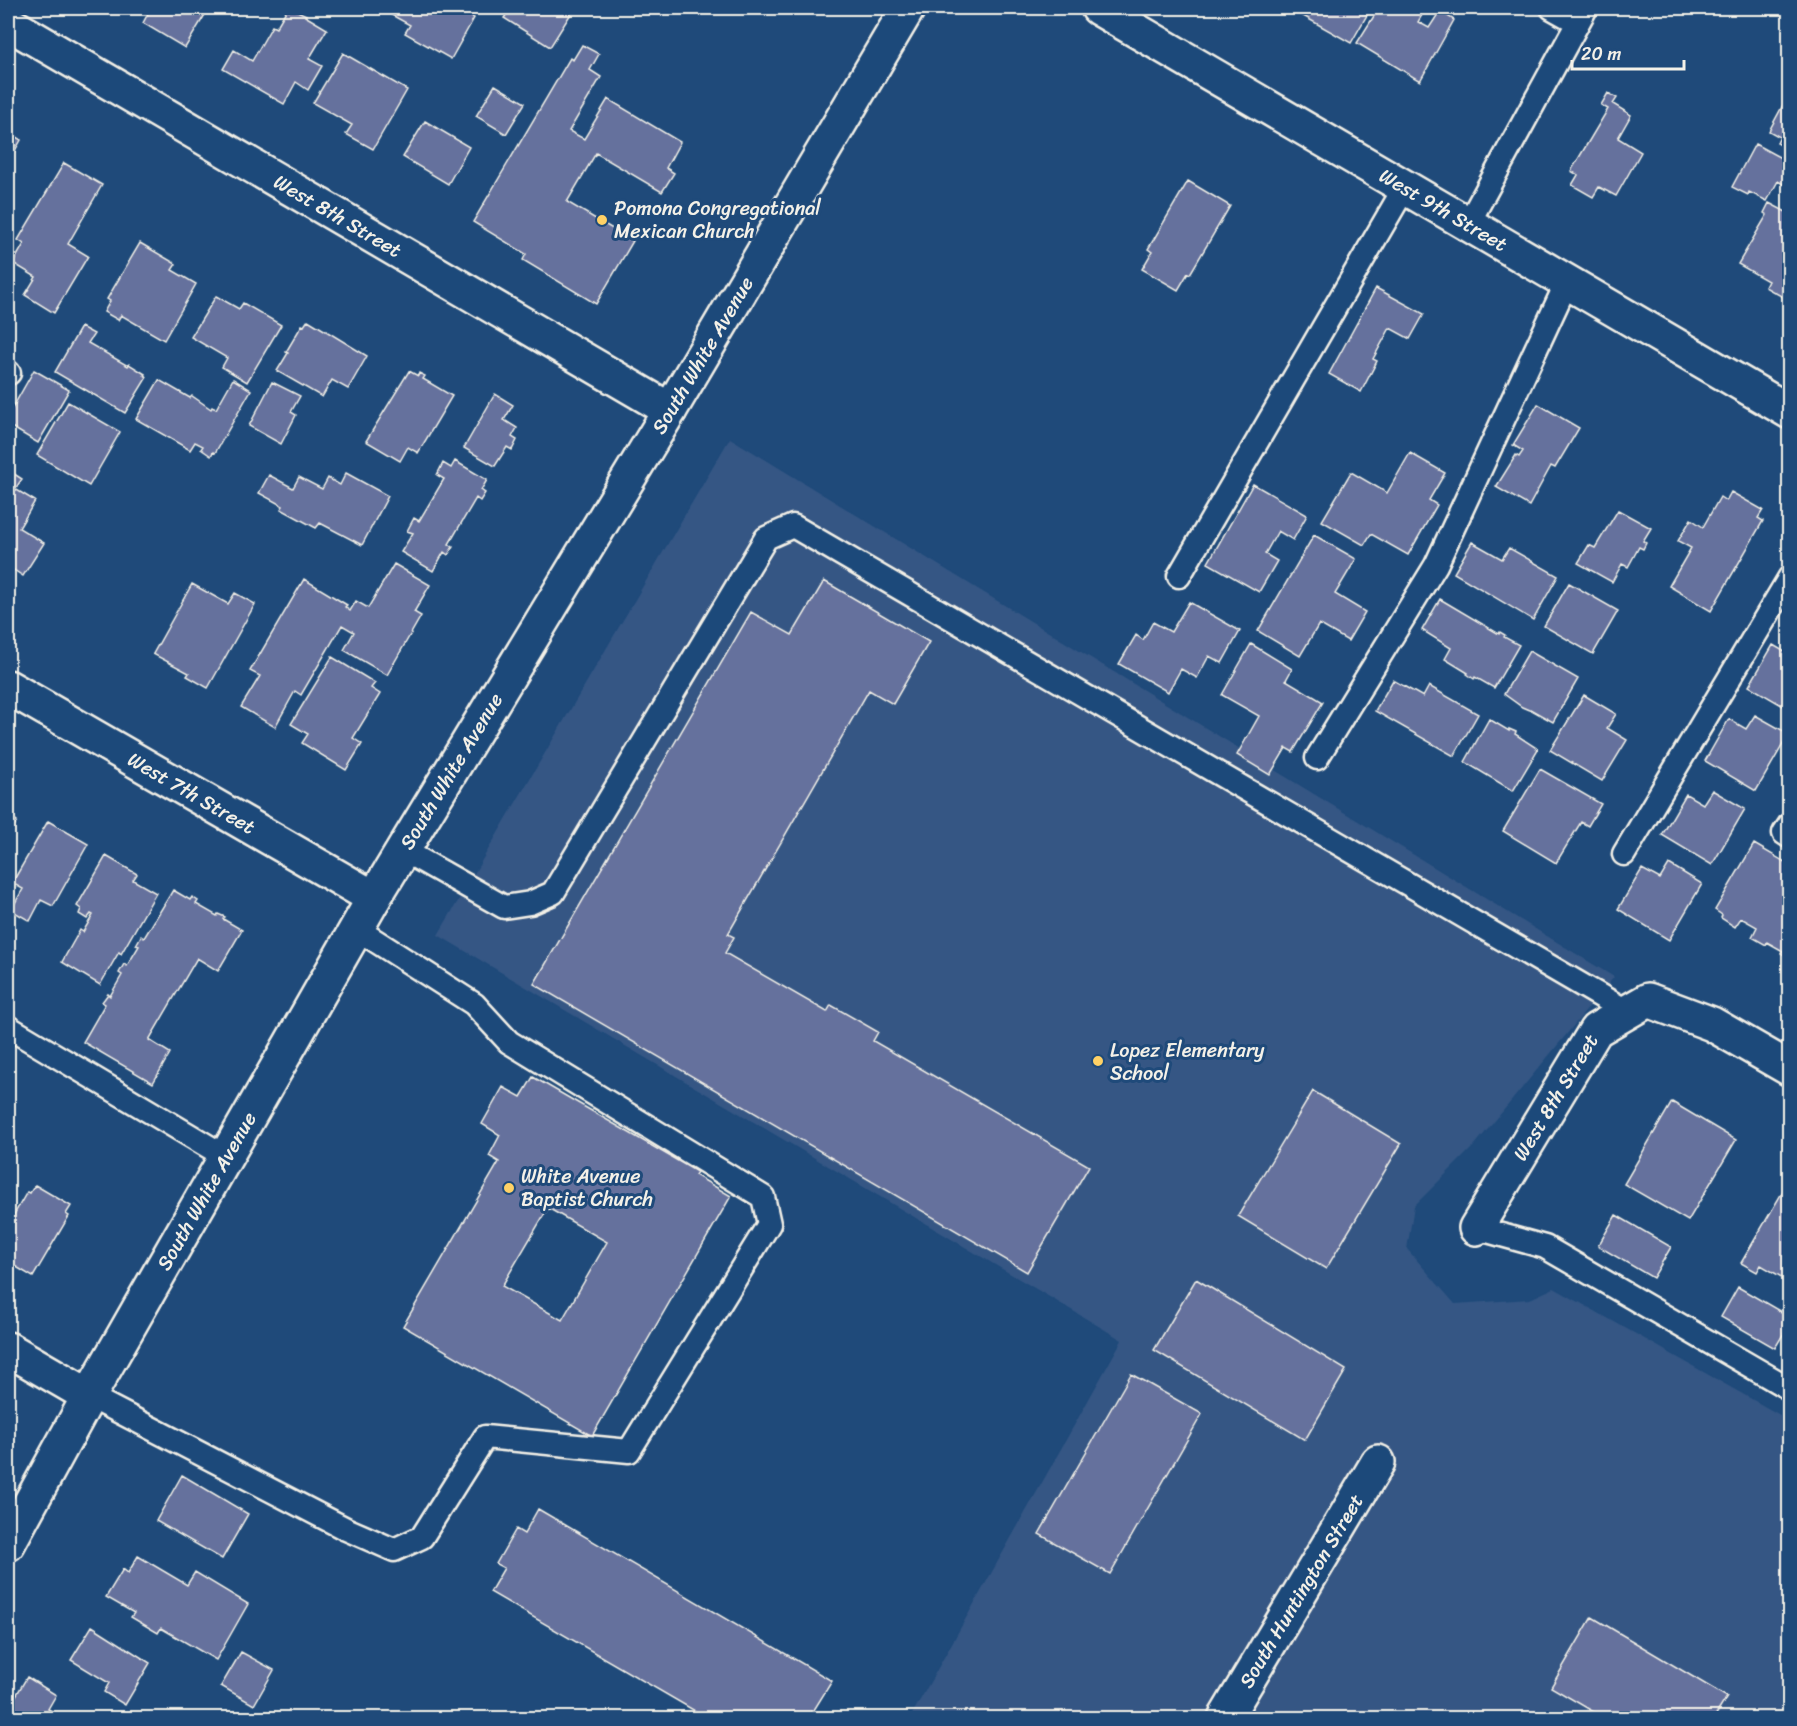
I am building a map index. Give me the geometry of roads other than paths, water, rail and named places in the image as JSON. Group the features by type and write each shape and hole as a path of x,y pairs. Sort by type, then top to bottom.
{"street":[{"name":"South White Avenue","path":"8,1544 89,1396 374,898 670,410 908,8"},
{"name":"West 9th Street","path":"1098,8 1790,412"},
{"name":"West 8th Street","path":"8,23 670,410"},
{"name":"West 7th Street","path":"8,687 374,898"},
{"name":"West 8th Street","path":"1476,1228 1596,1030 1648,1000 1712,1024 1790,1069"},
{"path":"8,1349 89,1396"},
{"name":"South Huntington Street","path":"1225,1719 1378,1462"}],"lane":[{"path":"1468,224 1581,15 1552,8"},
{"path":"1179,576 1406,188"},
{"path":"1317,758 1436,565 1567,282"},
{"path":"403,850 504,907 530,903 553,893 766,538 793,526 1628,1012"},
{"path":"1624,854 1790,578"},
{"path":"1790,824 1784,833 1790,837"},
{"path":"89,1396 346,1529 394,1550 422,1537 485,1437 629,1451 769,1224 763,1197 509,1042 474,1004 357,929"},
{"path":"8,1027 226,1156"},
{"path":"1476,1228 1545,1247 1790,1389"}],"place":[{"name":"Pomona Congregational Mexican Church","path":"602,220"},
{"name":"Lopez Elementary School","path":"1098,1061"},
{"name":"White Avenue Baptist Church","path":"509,1188"}]}
